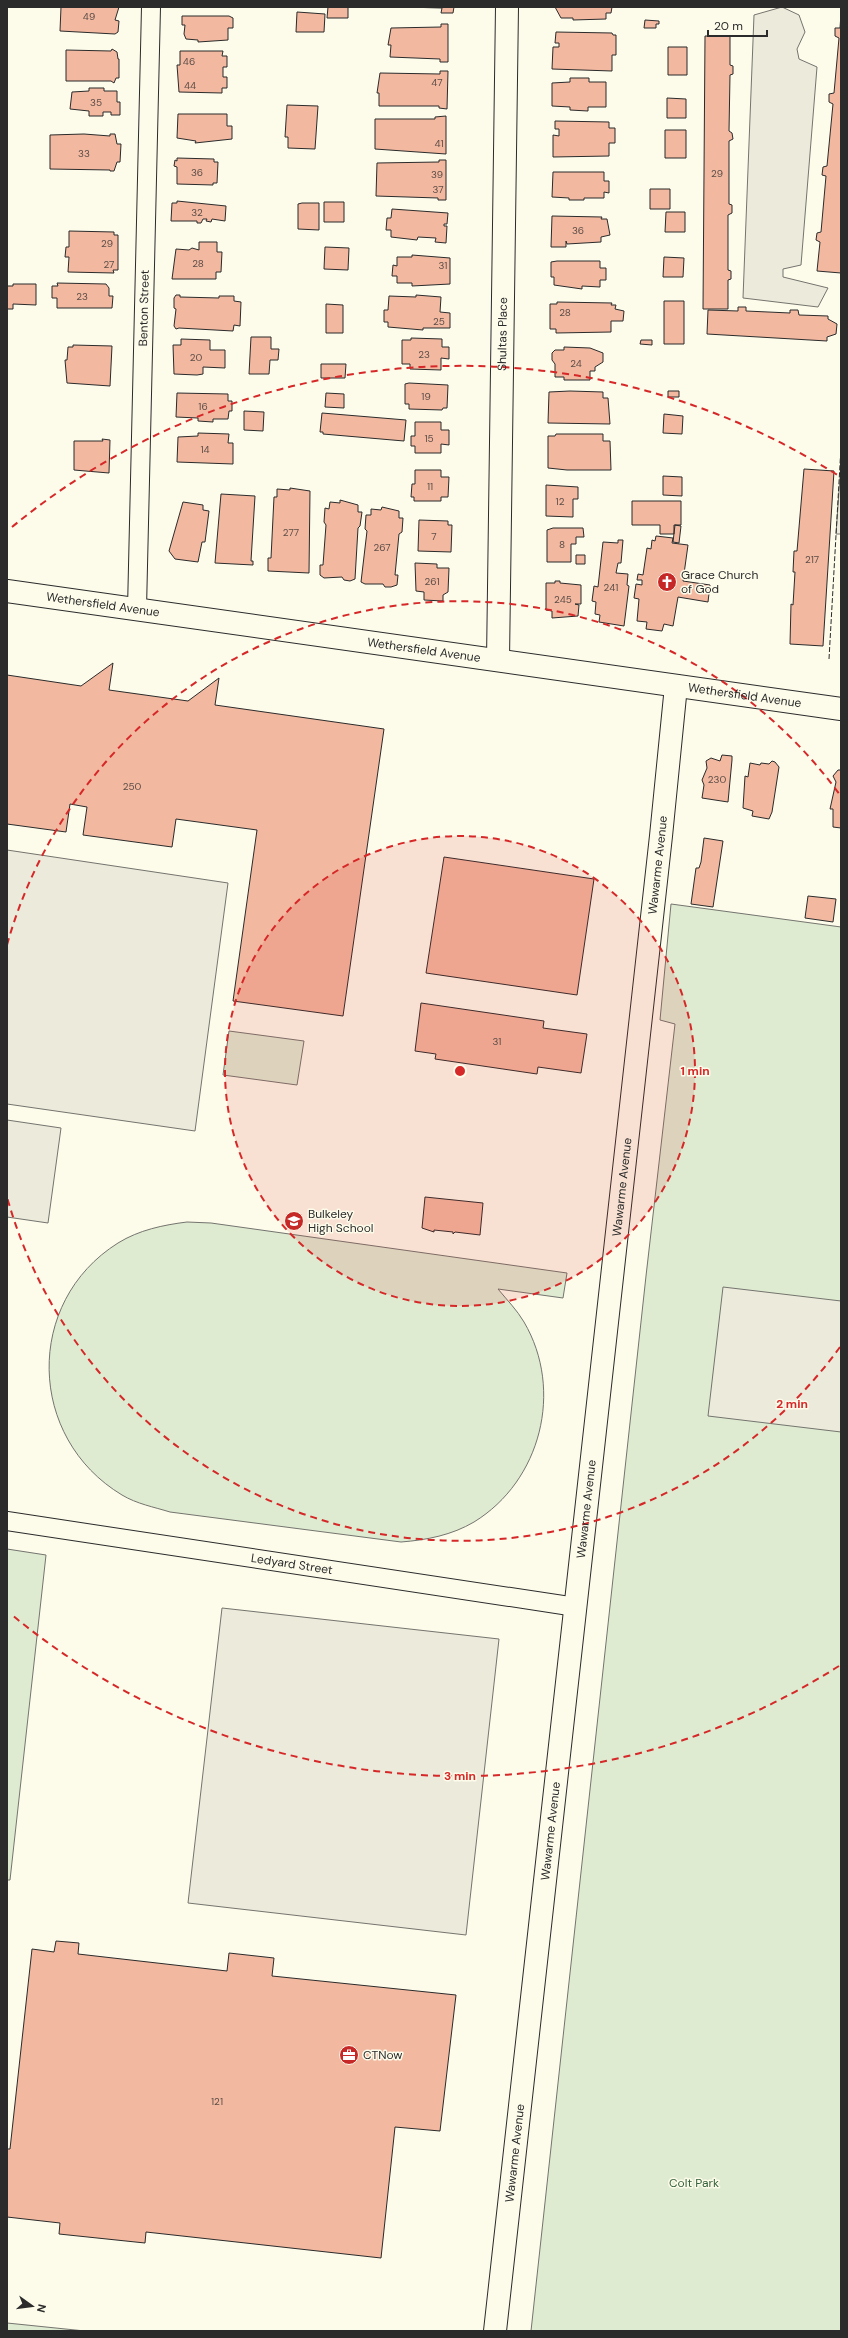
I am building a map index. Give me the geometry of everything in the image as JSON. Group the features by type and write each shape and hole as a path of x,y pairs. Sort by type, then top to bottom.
{"street":[{"name":"Benton Street","path":"137,609 151,7"},
{"name":"Shultas Place","path":"498,660 507,7"},
{"name":"Wethersfield Avenue","path":"7,591 841,709"},
{"name":"Wawarme Avenue","path":"495,2331 662,836 676,686"},
{"name":"Ledyard Street","path":"7,1521 576,1606"}],"green space":[{"name":"Colt Park","path":"671,904 841,927 841,2331 531,2331 646,1276 675,1024 660,1020"},
{"path":"229,1031 304,1041 297,1085 223,1075"},
{"path":"187,1222 211,1223 567,1273 563,1298 498,1289 524,1322 536,1348 542,1376 543,1404 539,1432 530,1459 516,1483 497,1504 466,1527 448,1534 420,1540 401,1542 170,1512 140,1503 122,1495 91,1470 68,1440 54,1406 49,1370 53,1334 66,1299 87,1268 126,1238 151,1229"},
{"path":"7,1549 46,1555 10,1880 7,1880"},
{"path":"7,2323 85,2331 7,2331"}],"shaded area":[{"path":"782,7 799,15 805,32 797,49 799,59 817,67 801,265 783,269 783,277 828,288 818,307 743,298 754,15"},
{"path":"841,463 841,534 836,534"},
{"path":"7,850 228,883 195,1131 7,1104"},
{"path":"7,1120 61,1128 48,1223 7,1217"},
{"path":"723,1287 841,1301 841,1432 708,1416"},
{"path":"222,1608 499,1639 466,1935 188,1903"}],"building":[{"path":"61,7 119,7 115,20 119,21 118,32 115,34 60,31"},
{"path":"328,7 348,7 348,18 327,18"},
{"path":"405,7 454,7 453,13 441,13 442,8"},
{"path":"555,7 612,7 611,13 606,13 606,19 573,20 573,18 561,18"},
{"path":"297,12 325,14 324,32 296,32"},
{"path":"841,14 841,273 817,271 820,242 816,240 817,233 821,232 826,176 822,175 823,167 827,166 833,104 829,102 829,94 834,93 839,38 835,36 835,28 840,28"},
{"path":"182,16 229,16 233,18 233,28 228,28 228,40 198,42 198,40 186,39 184,34 185,25 182,25"},
{"path":"645,20 659,21 659,24 656,24 656,28 644,28"},
{"path":"441,24 448,24 448,62 440,62 440,59 390,57 391,45 388,45 391,28 441,27"},
{"path":"556,32 612,33 613,35 616,35 616,55 612,55 612,71 552,69 553,47 559,47 559,43 555,43"},
{"path":"705,36 730,36 730,65 733,66 733,74 730,75 729,131 732,133 733,139 729,141 729,204 732,205 732,213 728,215 728,270 731,271 731,279 728,280 728,309 703,309"},
{"path":"668,47 687,47 687,75 668,75"},
{"path":"112,49 117,52 119,59 119,78 116,78 114,83 111,81 66,81 66,50 111,51"},
{"path":"180,51 223,51 222,56 227,56 227,67 223,67 223,77 227,77 227,88 222,88 222,93 179,92 177,65 180,65"},
{"path":"440,71 448,71 447,109 439,108 439,106 379,106 379,93 377,93 380,73 440,74"},
{"path":"570,78 589,78 589,82 606,82 606,107 588,107 588,111 570,110 570,107 552,106 552,83 570,82"},
{"path":"89,88 104,88 104,91 117,91 117,102 120,102 120,115 111,115 111,112 103,112 103,116 89,116 89,111 70,109 72,92 89,91"},
{"path":"667,98 686,99 686,118 667,118"},
{"path":"287,105 318,106 315,149 288,148 288,137 285,137"},
{"path":"178,114 227,114 227,126 232,126 232,139 195,143 196,141 177,138"},
{"path":"446,116 446,154 375,149 375,119 435,119 435,117"},
{"path":"555,121 609,122 609,128 615,128 615,143 609,143 609,156 553,157 553,135 559,136 559,129 555,129"},
{"path":"665,130 686,130 686,158 665,158"},
{"path":"84,134 110,136 110,134 115,134 117,144 121,144 120,162 117,162 114,171 50,169 50,135"},
{"path":"177,158 214,159 214,162 218,162 217,183 213,183 213,185 177,184 177,167 174,166"},
{"path":"439,160 446,160 446,200 438,200 438,198 376,196 377,163 439,162"},
{"path":"553,172 604,172 604,181 609,181 609,193 604,192 604,198 584,198 584,200 569,200 569,198 552,197"},
{"path":"650,189 670,189 670,209 650,209"},
{"path":"177,201 226,206 225,221 212,219 211,222 206,221 207,219 203,219 201,223 197,223 197,221 171,221 172,203 177,203"},
{"path":"324,202 344,202 344,222 324,222"},
{"path":"319,203 319,230 298,229 298,204"},
{"path":"392,209 448,213 447,224 444,224 444,226 447,226 446,243 435,242 436,238 418,237 417,240 391,237 391,230 386,230 387,218 391,218"},
{"path":"666,212 685,212 685,232 665,232"},
{"path":"552,216 602,217 601,219 607,219 610,235 601,237 601,242 567,244 566,241 566,247 551,247"},
{"path":"69,231 114,232 114,235 118,235 118,270 113,270 114,273 68,272 69,257 65,257 66,247 69,247"},
{"path":"199,242 217,242 217,252 222,252 221,272 216,272 216,279 172,279 176,249 189,250 192,248 199,250"},
{"path":"325,247 349,248 348,270 324,269"},
{"path":"412,255 450,258 450,284 412,286 412,283 397,283 397,276 392,276 393,265 397,266 397,257 412,257"},
{"path":"664,257 684,258 683,277 663,277"},
{"path":"600,261 600,268 606,268 606,280 600,280 600,287 582,286 582,289 554,285 554,277 551,277 551,262"},
{"path":"57,283 106,284 109,288 109,296 113,296 112,308 57,308 57,298 52,298 52,286 58,286"},
{"path":"13,284 36,284 36,305 13,304 13,309 7,309 7,286 13,286"},
{"path":"176,295 180,295 180,297 219,298 219,296 234,296 234,301 241,302 240,326 234,325 233,331 176,329 174,326 176,309 174,308 174,298"},
{"path":"416,295 441,297 440,312 450,313 450,328 423,328 423,330 388,327 388,322 384,322 384,310 388,310 389,296 416,297"},
{"path":"664,301 684,301 684,344 664,344"},
{"path":"557,302 612,303 611,305 616,305 615,309 624,311 623,321 611,321 611,332 556,333 556,329 550,329 550,304 557,304"},
{"path":"326,304 343,305 343,333 326,333"},
{"path":"738,307 746,307 746,311 790,313 790,310 798,310 799,315 828,316 828,319 837,324 836,334 827,337 827,341 707,334 708,310 738,311"},
{"path":"251,337 271,337 271,349 279,349 278,360 270,360 269,374 249,374"},
{"path":"411,338 442,339 442,347 449,347 449,359 441,358 441,370 410,369 410,364 402,364 402,340 411,340"},
{"path":"181,339 210,340 210,350 225,350 225,368 203,367 203,374 197,375 174,374 173,345 181,345"},
{"path":"641,340 652,340 652,345 640,344"},
{"path":"73,345 112,346 110,386 67,383 65,360 67,360 68,347 73,347"},
{"path":"564,347 590,348 603,353 603,362 595,367 595,371 590,371 590,380 564,380 564,377 555,377 555,364 552,360 552,353 555,350 564,350"},
{"path":"321,364 346,364 345,378 321,378"},
{"path":"405,384 448,385 447,408 443,408 442,410 409,409 409,404 405,404"},
{"path":"668,391 679,391 679,397 668,397"},
{"path":"549,392 603,392 603,398 608,398 610,424 548,423"},
{"path":"177,393 228,394 228,401 232,401 232,411 229,411 228,419 213,419 213,422 198,421 198,418 176,417"},
{"path":"326,393 344,394 344,408 325,407"},
{"path":"244,411 264,412 263,431 244,430"},
{"path":"322,413 406,420 404,441 323,434 323,432 320,432"},
{"path":"664,414 683,416 682,434 663,433"},
{"path":"415,422 441,422 441,430 449,430 449,445 441,444 441,453 415,453 415,446 411,446 411,436 415,436"},
{"path":"198,433 229,434 228,443 233,443 233,464 177,462 178,437 198,436"},
{"path":"556,434 603,434 603,441 610,441 611,470 567,470 548,468 548,436 555,436"},
{"path":"102,439 110,440 109,473 74,470 74,441 103,441"},
{"path":"804,469 834,471 823,646 790,644 791,604 793,605 795,572 793,572 794,551 797,551"},
{"path":"415,470 441,470 441,477 449,477 448,497 441,497 441,501 414,501 414,497 411,497 412,484 415,484"},
{"path":"663,476 682,477 682,496 663,495"},
{"path":"546,485 578,487 578,499 573,499 573,517 546,516"},
{"path":"290,488 310,491 309,573 268,571 268,558 271,558 274,497 277,497 277,489 290,490"},
{"path":"221,494 255,496 251,561 253,561 253,565 215,563"},
{"path":"340,500 358,505 358,512 362,512 360,526 358,528 355,579 350,581 344,580 342,577 324,578 320,575 320,565 323,565 326,525 324,522 325,508 329,509 330,502 340,503"},
{"path":"632,501 681,501 681,525 674,525 674,534 660,534 660,525 632,525"},
{"path":"183,502 203,505 203,510 209,511 205,542 202,542 198,562 175,559 169,551"},
{"path":"382,507 399,511 399,518 403,518 402,532 399,534 395,575 398,575 397,585 391,587 385,587 383,584 365,584 361,582 367,531 365,529 366,515 371,515 371,509 381,510"},
{"path":"419,520 448,521 448,525 452,525 451,552 418,551"},
{"path":"675,525 681,526 679,543 673,542"},
{"path":"553,528 583,528 584,537 576,537 576,544 571,544 571,562 547,562 547,530"},
{"name":"Grace Church of God","path":"656,536 673,538 672,543 688,545 683,581 710,585 708,602 678,597 673,626 664,624 662,631 646,629 647,622 637,621 639,599 634,598 636,584 642,585 642,580 637,580 638,574 643,575 647,548 651,549 652,540 655,541"},
{"path":"618,540 623,540 621,563 618,563 616,573 628,574 627,585 629,586 624,626 599,622 600,615 595,614 596,602 592,601 594,586 598,587 603,542 618,543"},
{"path":"576,555 585,555 585,564 576,564"},
{"path":"415,563 437,564 437,568 449,568 448,592 443,595 443,601 424,600 424,592 416,591"},
{"path":"555,581 560,581 560,583 581,585 581,604 575,604 579,605 578,616 552,618 552,611 546,610 546,583 555,583"},
{"path":"113,663 109,690 188,701 219,678 215,705 384,729 343,1016 233,1001 257,830 176,819 172,847 83,835 87,807 70,804 66,832 7,824 7,675 81,686"},
{"path":"722,755 732,756 728,802 702,798 704,785 702,780 707,768 706,761 711,758 720,761"},
{"path":"772,761 779,767 772,812 769,819 752,816 753,811 743,808 745,776 748,777 750,763 760,765 761,763 769,764"},
{"path":"838,770 841,770 841,828 833,827 833,809 830,809 836,782 833,776"},
{"path":"704,838 723,841 713,907 691,904 696,868 699,868 701,862"},
{"path":"444,857 594,879 577,995 426,973"},
{"path":"808,896 836,899 833,922 805,918"},
{"path":"421,1003 544,1021 543,1028 587,1034 581,1073 538,1067 537,1074 435,1059 436,1054 415,1051"},
{"path":"425,1197 483,1203 480,1235 455,1232 453,1234 453,1232 434,1230 434,1232 422,1228"},
{"path":"56,1941 79,1943 78,1954 227,1971 229,1953 274,1958 272,1976 456,1995 440,2131 395,2127 381,2258 146,2232 145,2243 59,2234 60,2223 7,2217 7,2149 10,2149 32,1949 54,1952"}],"fence":[{"path":"829,659 841,447"}],"place":[{"name":"Grace Church of God","path":"667,582"},
{"name":"Bulkeley High School","path":"294,1221"},
{"name":"CTNow","path":"349,2055"}]}
